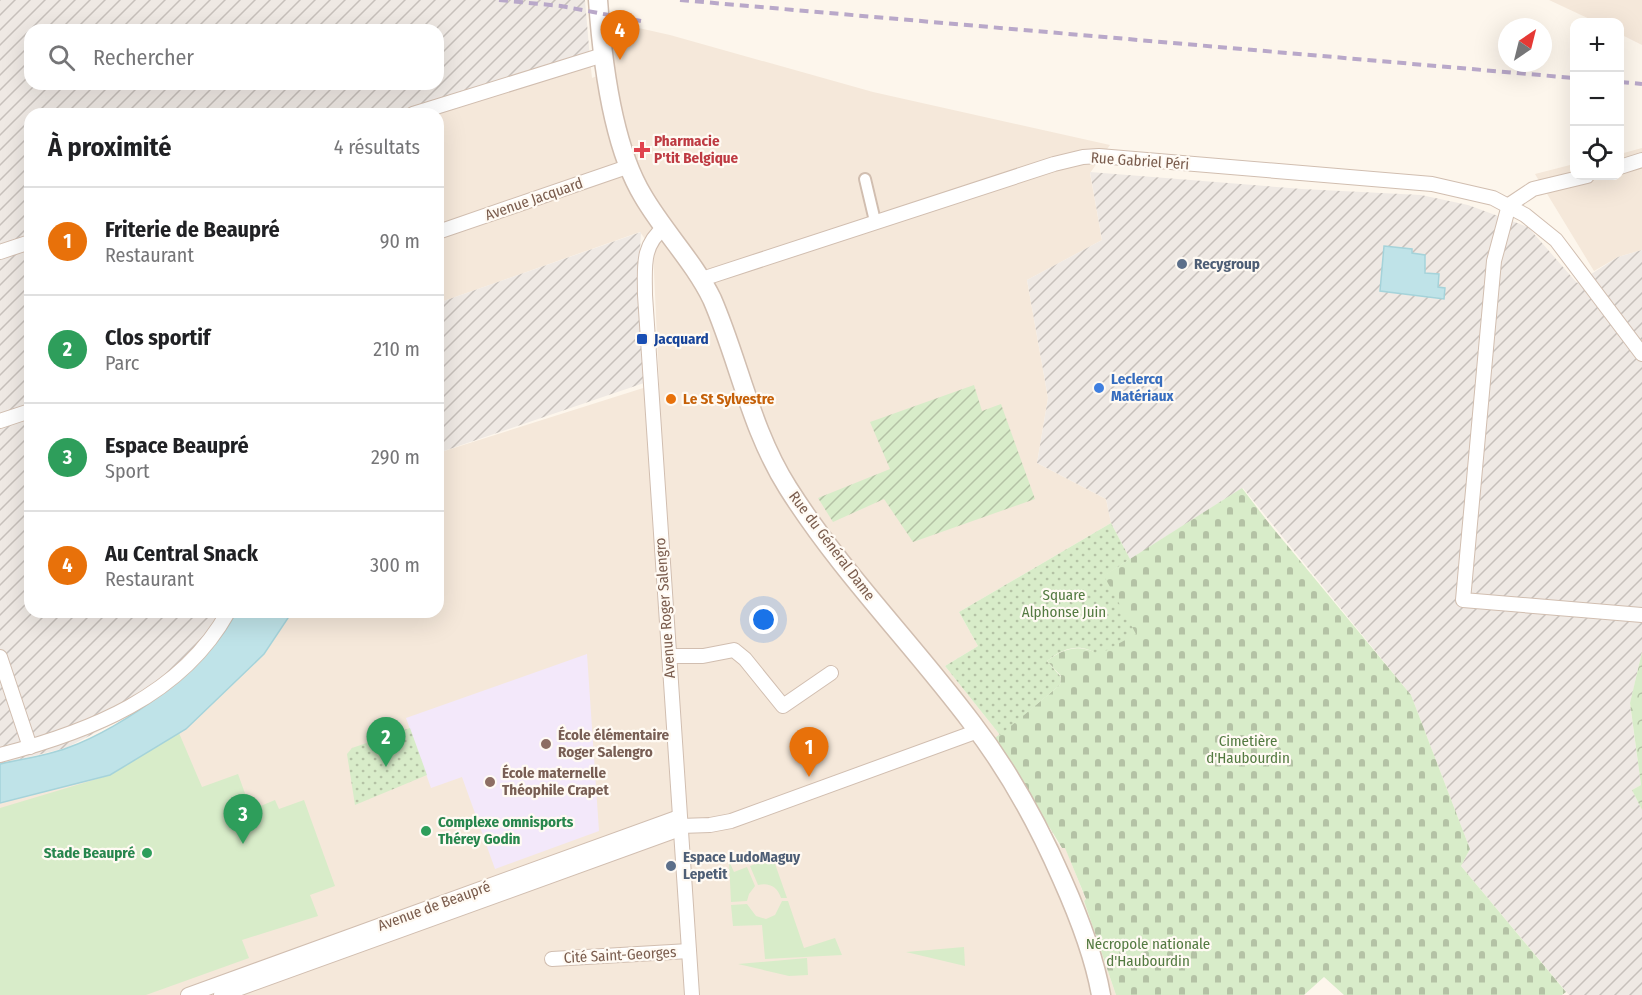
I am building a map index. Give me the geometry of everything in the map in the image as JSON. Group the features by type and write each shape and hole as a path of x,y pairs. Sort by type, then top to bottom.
{"street":[{"path":"598,0 603,47"},
{"path":"603,47 606,0"},
{"path":"430,108 603,47"},
{"name":"Rue du Général Dame","path":"603,47 614,114 641,193 702,279 715,306 763,440 782,478 823,538 978,731 1040,829 1088,943 1101,995"},
{"name":"Rue Gabriel Péri","path":"702,279 875,221 1066,161 1092,156 1432,184 1482,194 1509,205 1533,220 1562,246 1642,354"},
{"path":"1624,165 1642,160"},
{"name":"Avenue Jacquard","path":"444,230 630,166"},
{"path":"865,179 875,221"},
{"path":"1570,180 1533,189 1509,205 1494,261 1463,600 1641,615"},
{"name":"Avenue Roger Salengro","path":"664,228 650,241 644,261 647,339 692,995"},
{"path":"0,252 24,244"},
{"path":"0,421 24,413"},
{"path":"0,754 30,747 97,724 145,699 199,652 224,618"},
{"path":"669,656 703,656 729,650 738,652 783,706 831,673"},
{"path":"0,657 30,747"},
{"path":"680,824 710,825 731,821 978,731"},
{"name":"Avenue de Beaupré","path":"188,995 680,824"},
{"name":"Avenue de Beaupré","path":"221,995 680,824"},
{"name":"Cité Saint-Georges","path":"552,959 689,951"}],"shaded area":[{"path":"0,0 585,0 590,59 432,108 24,108 24,618 232,618 219,639 178,680 141,709 66,748 0,764"},
{"path":"1549,0 1642,0 1642,45 1624,36 1624,18 1587,18"},
{"path":"612,22 670,35 873,92 1110,145 1090,173 1102,240 1027,280 1048,398 1037,463 1106,499 1111,523 959,612 978,646 945,666 1000,735 996,739 1061,848 1065,847 1086,900 1084,901 1116,995 0,995 0,803 110,775 186,729 264,654 288,618 444,618 444,451 659,383 653,250 640,232 444,301 444,108 432,108 590,59 592,78 614,69"},
{"path":"1642,148 1642,250 1618,257 1594,271 1535,174 1570,165 1570,180 1624,180 1624,153"},
{"path":"1090,172 1302,189 1421,195 1468,205 1528,227 1577,283 1618,257 1642,250 1642,652 1630,704 1641,785 1632,790 1642,810 1642,995 1569,995 1461,866 1470,849 1411,695 1243,488 1130,559 1111,523 1106,499 1037,463 1048,398 1027,280 1102,240"},
{"path":"641,232 638,285 644,383 444,451 444,301"},
{"path":"587,654 599,831 495,869 462,777 431,788 406,718"}],"green space":[{"path":"974,385 982,411 1001,404 1035,499 913,542 884,499 833,522 818,498 890,469 870,422"},
{"name":"Cimetière d'Haubourdin","path":"1242,488 1411,695 1470,849 1461,866 1566,992 1562,995 1344,995 1324,977 1304,995 1116,995 1084,901 1086,899 1065,848 1062,848 995,738 1060,685 1061,676 1047,661 1069,649 1081,648 1094,652 1103,576"},
{"name":"Square Alphonse Juin","path":"1111,523 1130,559 1104,576 1136,634 1098,655 1085,649 1072,648 1053,656 1047,661 1061,677 1060,685 1000,735 945,666 978,646 959,612"},
{"path":"1642,652 1642,810 1632,790 1641,785 1630,703"},
{"path":"410,728 427,775 355,805 347,754 352,748"},
{"name":"Stade Beaupré","path":"179,733 202,787 238,774 251,810 275,800 279,809 304,800 335,886 310,895 318,916 242,940 249,958 146,995 0,995 0,808 110,775"},
{"path":"773,858 787,898 781,898 772,886 758,885 750,866"},
{"path":"729,861 734,872 747,867 755,886 747,901 731,902"},
{"path":"782,901 788,901 804,948 835,938 842,955 765,959 762,925 733,926 731,905 747,904 756,916 766,919 775,915"},
{"path":"964,947 965,966 906,952"},
{"path":"807,958 808,975 789,976 738,964"}],"water":[{"path":"1384,246 1412,249 1412,253 1425,255 1425,273 1439,274 1438,287 1445,288 1444,299 1380,291"},
{"path":"233,618 288,618 264,654 186,729 110,775 0,803 0,764 67,748 113,726 138,711 186,674 207,654"}],"railway":[{"path":"499,0 561,6 641,21"},
{"path":"680,0 1570,78"},
{"path":"1624,82 1642,84"}],"place":[{"name":"Au Central Snack","path":"620,60"},
{"name":"Pharmacie P'tit Belgique","path":"642,150"},
{"name":"Recygroup","path":"1182,264"},
{"name":"Jacquard","path":"642,339"},
{"name":"Leclercq Matériaux","path":"1099,388"},
{"name":"Le St Sylvestre","path":"671,399"},
{"name":"École élémentaire Roger Salengro","path":"546,744"},
{"name":"Clos sportif","path":"386,767"},
{"name":"Friterie de Beaupré","path":"809,777"},
{"name":"École maternelle Théophile Crapet","path":"490,782"},
{"name":"Complexe omnisports Thérey Godin","path":"426,831"},
{"name":"Espace Beaupré","path":"243,844"},
{"name":"Stade Beaupré","path":"147,853"},
{"name":"Espace LudoMaguy Lepetit","path":"671,866"}],"park label":[{"name":"Nécropole nationale d'Haubourdin","path":"1148,952"}]}
